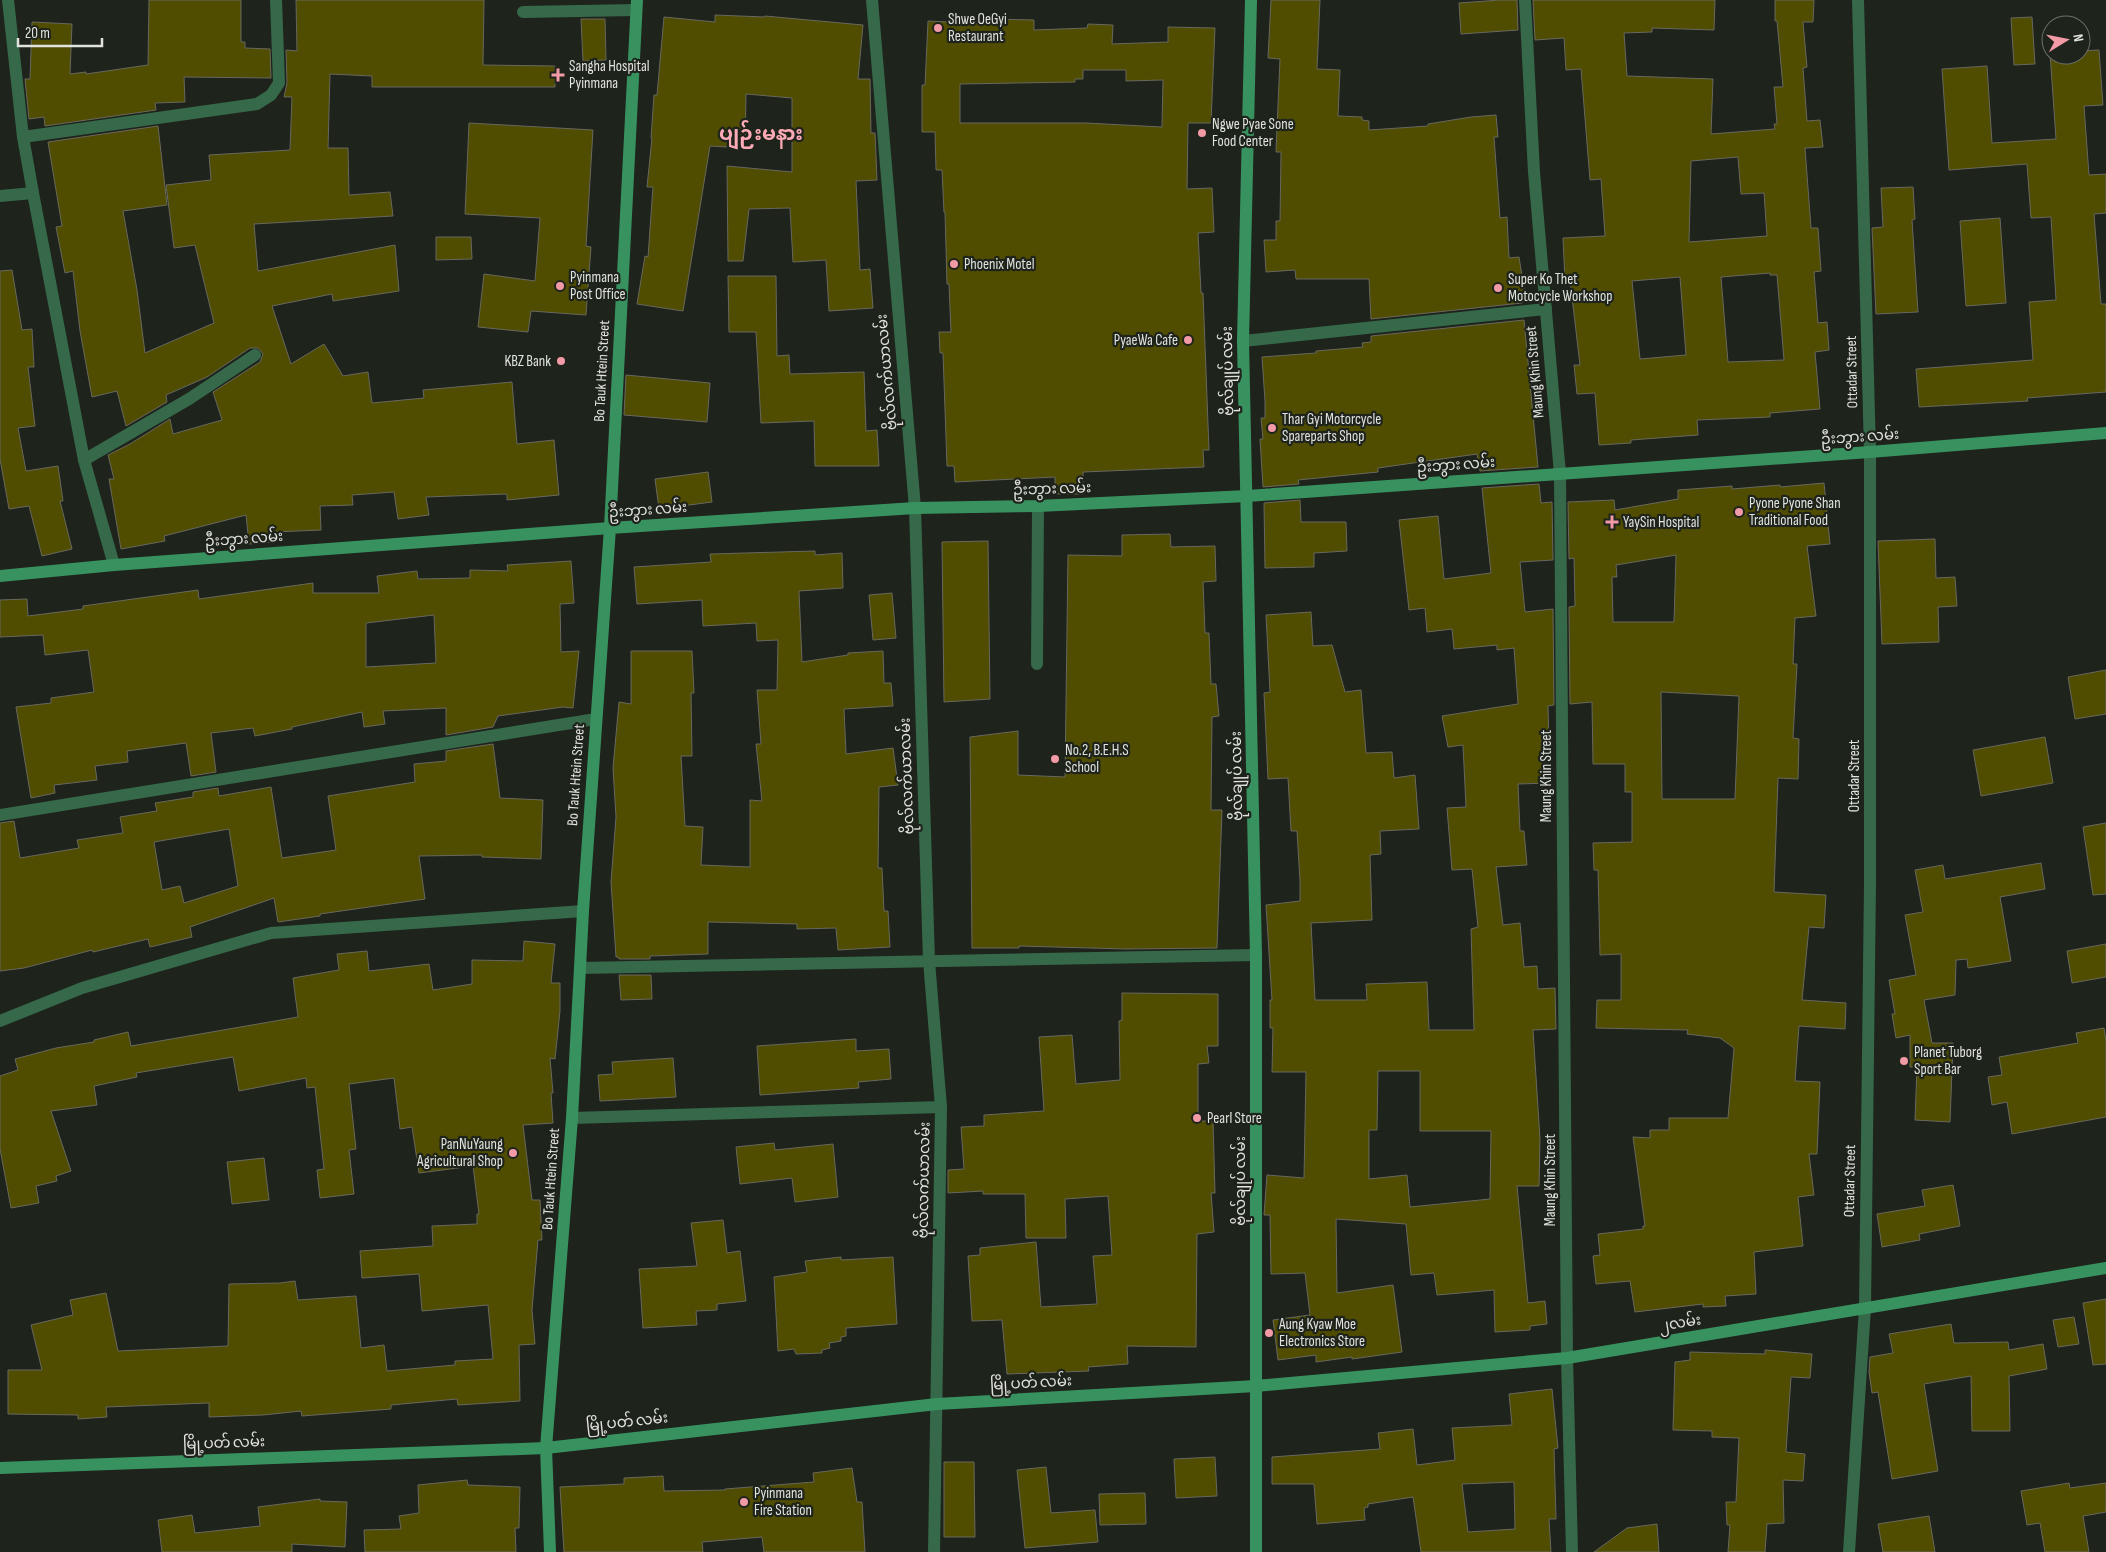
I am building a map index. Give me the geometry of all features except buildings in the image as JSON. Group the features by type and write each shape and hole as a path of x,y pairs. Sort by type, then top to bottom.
{"street":[{"path":"8,0 23,137 32,193 84,460 114,565"},
{"path":"23,137 257,104 271,95 279,83 276,0"},
{"name":"ဗိုလ်လက်ယာလမ်း","path":"872,0 915,508 930,961 940,1107 938,1404 934,1552"},
{"name":"ဗိုလ်ချုပ် လမ်း","path":"1251,0 1243,341 1248,496 1256,955 1256,1552"},
{"name":"Maung Khin Street","path":"1525,0 1534,172 1560,474 1567,1358 1572,1552"},
{"name":"Ottadar Street","path":"1849,1552 1865,1308 1870,883 1870,452 1858,0"},
{"path":"523,12 636,5"},
{"name":"Bo Tauk Htein Street","path":"550,1552 546,1448 572,1118 583,911 610,528 636,5"},
{"path":"0,196 32,193"},
{"path":"1243,341 1546,309"},
{"path":"84,460 189,399 255,355"},
{"name":"ဦးဘွား လမ်း","path":"0,576 114,565 610,528 915,508 1038,506 1248,496 1870,452 2106,433"},
{"path":"1038,506 1038,664"},
{"path":"0,814 596,719"},
{"path":"0,1021 82,988 271,933 583,911"},
{"path":"580,968 1256,955"},
{"path":"572,1118 940,1107"},
{"name":"၂လမ်း","path":"1256,1386 1567,1358 2106,1268"},
{"name":"မြို့ပတ် လမ်း","path":"0,1468 546,1448 938,1404 1256,1386"}],"place":[{"name":"Shwe OeGyi Restaurant","path":"938,28"},
{"name":"Sangha Hospital Pyinmana","path":"558,75"},
{"name":"Ngwe Pyae Sone Food Center","path":"1202,133"},
{"name":"Phoenix Motel","path":"954,264"},
{"name":"Pyinmana Post Office","path":"560,286"},
{"name":"Super Ko Thet Motocycle Workshop","path":"1498,288"},
{"name":"PyaeWa Cafe","path":"1188,340"},
{"name":"KBZ Bank","path":"561,361"},
{"name":"Thar Gyi Motorcycle Spareparts Shop","path":"1272,428"},
{"name":"Pyone Pyone Shan Traditional Food","path":"1739,512"},
{"name":"YaySin Hospital","path":"1612,522"},
{"name":"No.2, B.E.H.S School","path":"1055,759"},
{"name":"Planet Tuborg Sport Bar","path":"1904,1061"},
{"name":"Pearl Store","path":"1197,1118"},
{"name":"PanNuYaung Agricultural Shop","path":"513,1153"},
{"name":"Aung Kyaw Moe Electronics Store","path":"1269,1333"},
{"name":"Pyinmana Fire Station","path":"744,1502"}],"district":[{"name":"ပျဉ်းမနား","path":"761,134"}]}
